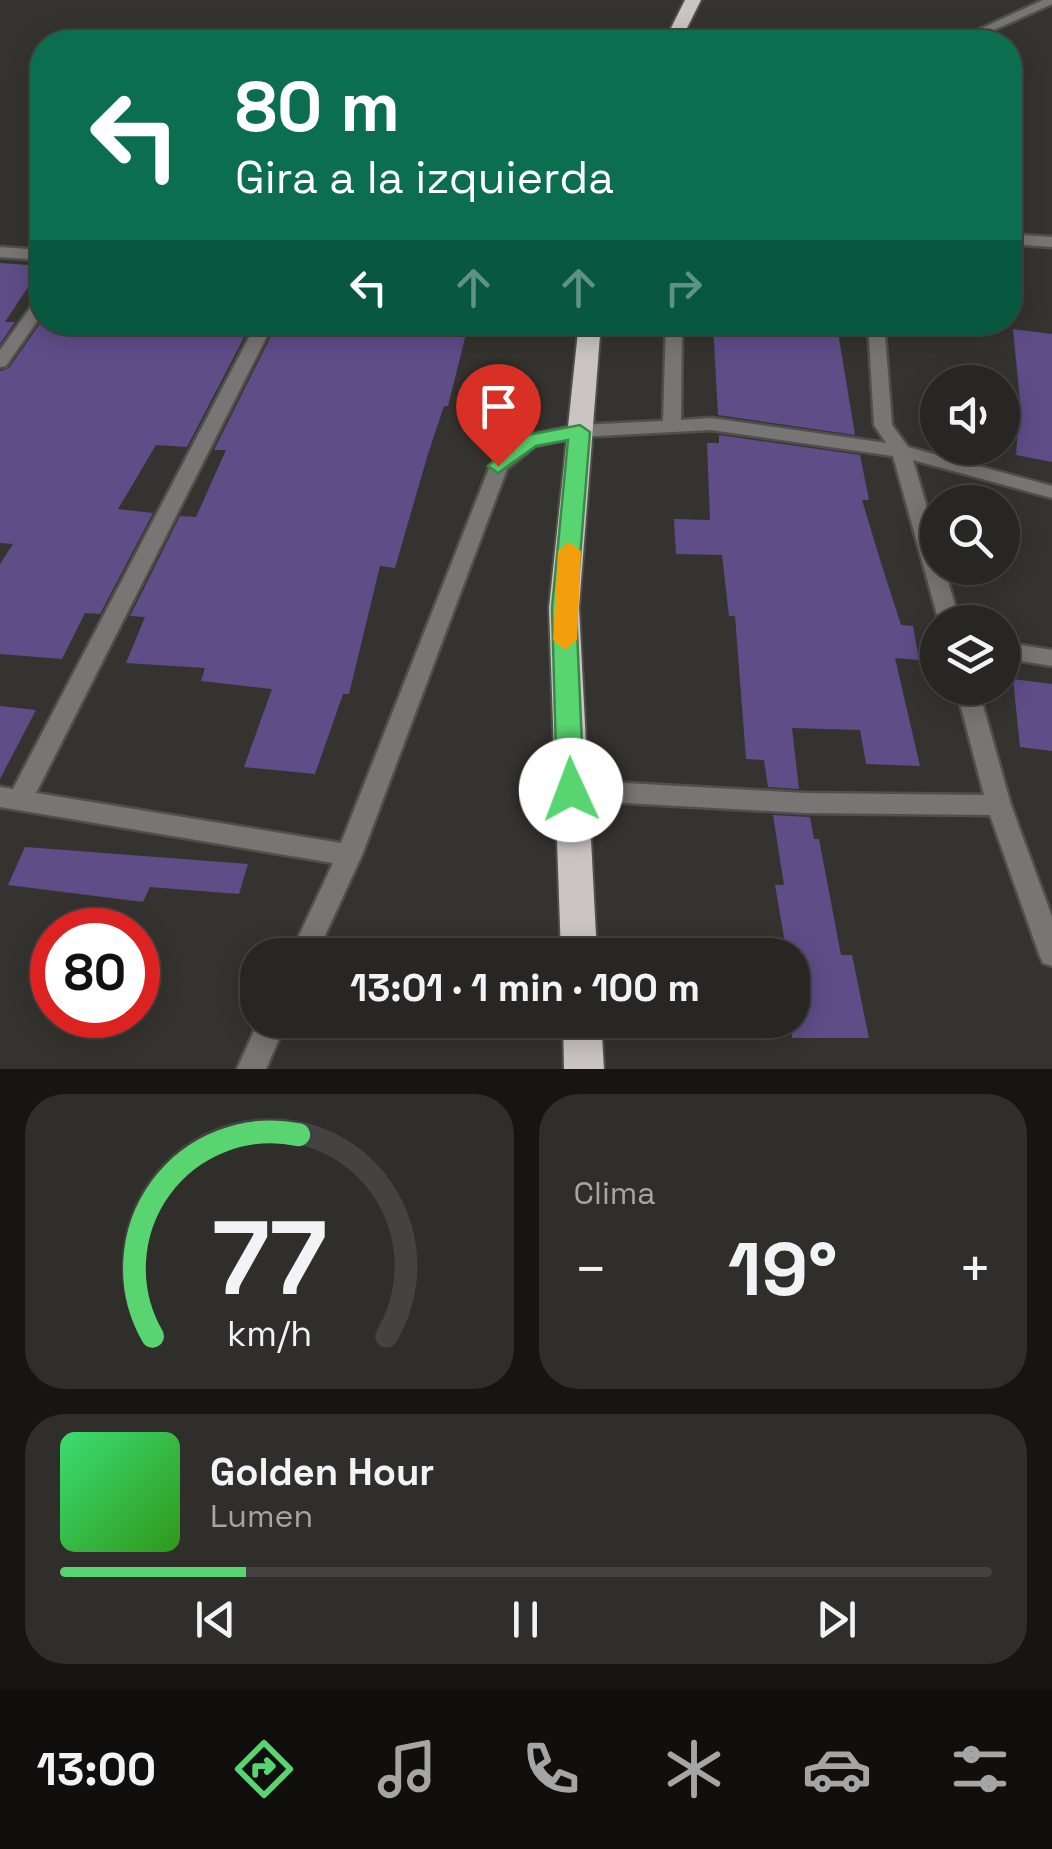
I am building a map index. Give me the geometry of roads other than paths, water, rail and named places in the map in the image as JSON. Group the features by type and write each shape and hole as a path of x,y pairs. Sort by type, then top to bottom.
{"highway":[{"path":"678,30 693,0"},
{"path":"577,938 564,608 589,335"},
{"path":"583,1038 584,1069"}],"street":[{"path":"985,30 1052,0"},
{"path":"1022,239 1052,242"},
{"path":"0,252 30,254"},
{"path":"0,362 30,320"},
{"path":"259,335 10,798 349,855"},
{"path":"672,423 674,335"},
{"path":"877,335 883,425 901,450 944,605"},
{"path":"311,938 349,855 498,466 530,441 672,423 711,424 901,450 1052,492"},
{"path":"1020,653 1052,658"},
{"path":"972,705 999,805 1052,954"},
{"path":"571,790 805,802 999,805"},
{"path":"251,1069 265,1038"}]}
